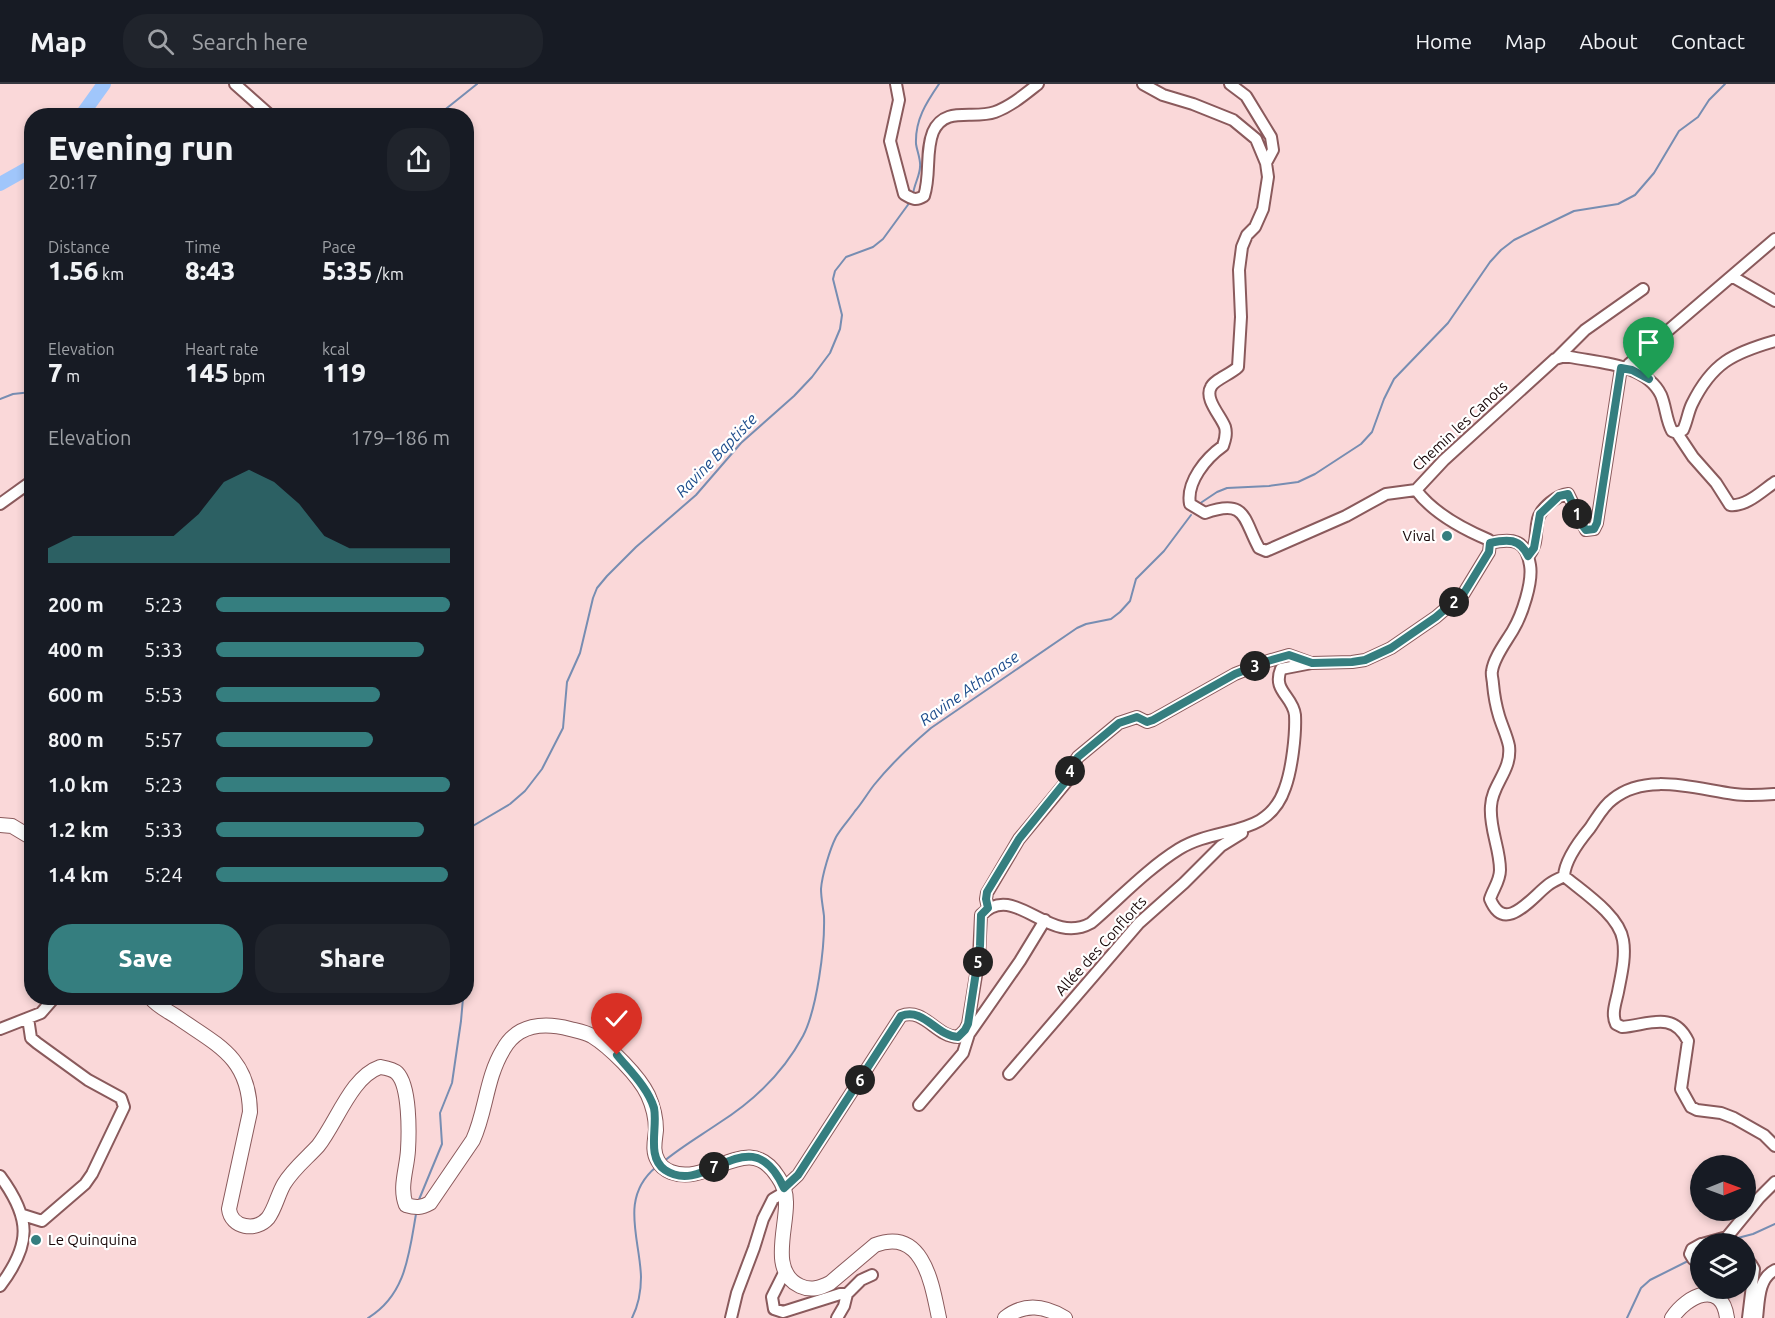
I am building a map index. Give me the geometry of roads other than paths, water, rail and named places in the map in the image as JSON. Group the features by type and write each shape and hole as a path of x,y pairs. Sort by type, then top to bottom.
{"main road":[{"path":"0,825 12,826 24,833"},
{"path":"159,1005 227,1052 238,1066 245,1082 249,1098 249,1112 229,1209 230,1215 237,1223 245,1227 259,1224 268,1218 289,1177 318,1146 354,1089 366,1075 380,1067 397,1072 403,1081 406,1097 408,1148 403,1179 403,1198 406,1205 414,1208 430,1203 473,1140 478,1129 484,1098 502,1050 513,1036 536,1025 559,1026 584,1033 617,1055 647,1092 655,1122 657,1161 664,1170 692,1175 738,1159 754,1156 772,1167 785,1190 786,1216 782,1256 785,1271 796,1284 816,1289 830,1283 875,1245 890,1242 906,1246 921,1258 930,1274 939,1318"},
{"path":"1672,1318 1691,1298 1704,1294 1719,1300 1724,1305 1727,1318"},
{"path":"1005,1318 1014,1311 1030,1306 1053,1311 1065,1318"}],"street":[{"path":"235,84 262,108"},
{"path":"896,84 899,100 890,141 904,194 919,200 927,189 928,152 931,138 942,120 952,115 992,113 1008,107 1038,84"},
{"path":"1143,84 1163,95 1203,107 1233,120 1256,139 1266,163 1268,177 1263,209 1255,228 1247,234 1242,247 1239,270 1241,317 1238,368 1212,384 1209,390 1209,396 1225,426 1226,434 1223,446 1214,453 1192,486 1189,496 1190,504 1205,513 1223,508 1240,512 1245,517 1259,548 1266,550 1346,516 1386,494 1416,490"},
{"path":"1230,84 1246,96 1271,137 1273,150 1266,163"},
{"path":"1528,556 1537,538 1539,517 1559,496 1568,494 1586,530 1594,529 1597,523 1624,368 1775,239"},
{"path":"1732,277 1775,302"},
{"name":"Chemin les Canots","path":"1490,543 1447,518 1421,497 1416,490 1444,460 1585,330 1644,289"},
{"path":"1677,433 1683,430 1693,402 1715,370 1733,355 1775,341"},
{"path":"1555,359 1570,357 1624,368 1642,375 1656,386 1666,408 1672,431 1677,433 1730,505 1739,505 1748,501 1775,482"},
{"path":"0,504 24,488"},
{"path":"731,1318 737,1293 763,1219 773,1199 785,1190 798,1175 901,1016 908,1013 918,1015 950,1037 958,1037 965,1030 968,1024 979,957 981,915 995,904 1015,906 1061,928 1083,927 1091,923 1154,868 1180,849 1218,834 1252,825 1265,818 1276,808 1286,787 1291,759 1295,715 1293,707 1280,688 1277,678 1281,669 1312,663 1365,660 1391,648 1464,593 1489,552 1490,543 1507,539 1515,541 1523,548 1528,556 1532,574 1515,628 1503,645 1491,672 1495,699 1509,746 1509,755 1503,778 1498,784 1491,806 1494,840 1500,869 1498,882 1490,900 1497,911 1509,915 1518,912 1547,886 1564,876"},
{"path":"988,908 987,892 1019,839 1066,781 1078,757 1119,723 1137,717 1147,722 1153,720 1235,674 1268,661 1289,655 1312,663"},
{"path":"1564,876 1572,855 1602,810 1612,799 1634,788 1672,785 1747,795 1775,794"},
{"name":"Allée des Conflorts","path":"1009,1074 1138,923 1184,883 1221,846 1252,825"},
{"path":"1564,876 1613,918 1621,933 1624,949 1614,1015 1616,1024 1622,1027 1663,1021 1671,1022 1688,1041 1681,1089 1691,1107 1734,1118 1764,1135 1775,1146"},
{"path":"919,1105 963,1053 969,1034 1020,961 1045,920"},
{"path":"0,1029 41,1013 48,1005"},
{"path":"23,1215 42,1221 85,1184 124,1107 121,1098 88,1080 31,1038 28,1018"},
{"path":"0,1176 10,1189 23,1215 24,1227 23,1245 0,1286"},
{"path":"1730,1233 1775,1182"},
{"path":"1757,1318 1762,1285 1775,1270"},
{"path":"785,1271 772,1296 772,1303 777,1312 847,1294"},
{"path":"837,1318 844,1306 847,1294 861,1280 872,1275"},
{"path":"1748,1318 1750,1299"}],"waterway":[{"path":"87,108 104,84"},
{"path":"447,108 477,84"},
{"name":"Ravine Baptiste","path":"913,194 920,167 916,144 917,127 926,105 939,84"},
{"name":"Ravine Athanase","path":"1199,504 1227,488 1298,482 1315,474 1361,444 1372,432 1394,379 1448,323 1490,262 1501,250 1514,240 1574,211 1618,204 1635,195 1654,173 1679,131 1698,117 1709,100 1725,84"},
{"path":"0,184 24,170"},
{"name":"Ravine Baptiste","path":"474,825 510,804 525,791 542,769 563,728 567,682 580,653 597,588 636,547 696,495 741,443 812,377 830,353 840,329 842,315 833,279 835,271 846,257 873,247 883,239 910,202"},
{"path":"0,399 24,393"},
{"name":"Ravine Athanase","path":"663,1162 756,1096 777,1074 803,1036 816,994 821,960 824,916 821,889 827,862 838,834 874,785 901,755 931,728 1077,628 1111,619 1120,612 1130,601 1136,579 1164,551 1191,515"},
{"name":"Ravine Baptiste","path":"418,1202 442,1144 440,1113 452,1083 462,1005"},
{"name":"Ravine Athanase","path":"632,1318 639,1298 641,1277 634,1219 635,1205 638,1192 645,1179 656,1167"},
{"name":"Ravine Baptiste","path":"368,1318 381,1309 398,1286 408,1258 416,1214"},
{"path":"1755,1233 1775,1224"},
{"path":"1627,1318 1641,1288 1650,1280 1690,1260"}],"place":[{"name":"Vival","path":"1447,536"},
{"name":"Le Quinquina","path":"36,1240"}]}
